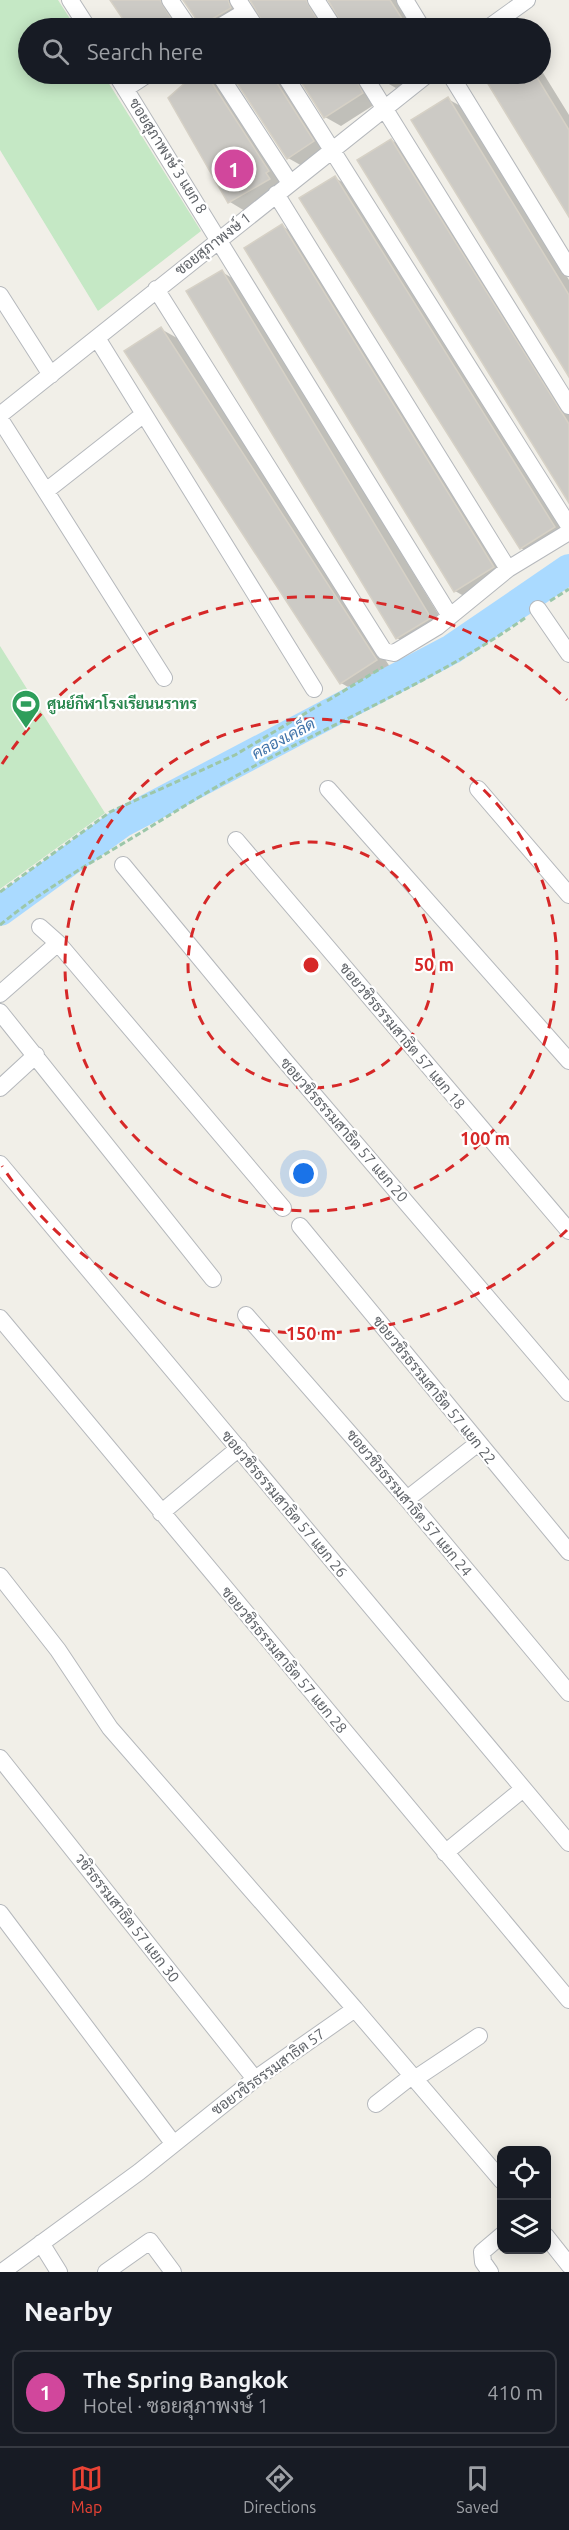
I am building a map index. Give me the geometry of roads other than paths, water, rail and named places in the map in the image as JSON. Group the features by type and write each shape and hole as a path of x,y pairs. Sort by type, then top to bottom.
{"street":[{"path":"70,0 82,18"},
{"path":"170,0 182,18"},
{"path":"316,0 328,18"},
{"path":"405,0 416,18"},
{"path":"502,18 527,0"},
{"path":"229,18 242,6"},
{"name":"ซอยสุภาพงษ์ 3 แยก 8","path":"122,84 450,615"},
{"path":"125,88 132,84"},
{"path":"226,84 290,183"},
{"path":"290,84 569,526"},
{"path":"369,84 569,406"},
{"name":"ซอยสุภาพงษ์ 1","path":"0,415 415,84"},
{"path":"456,84 569,268"},
{"path":"276,194 508,568"},
{"path":"156,289 384,651 394,653 437,627 508,568 569,532"},
{"path":"0,295 51,375"},
{"path":"97,338 314,689"},
{"path":"46,492 144,414"},
{"path":"0,420 164,678"},
{"path":"538,609 569,654"},
{"path":"327,789 569,1061"},
{"path":"478,789 569,895"},
{"name":"ซอยวชิรธรรมสาธิต 57 แยก 18","path":"236,840 569,1231"},
{"name":"ซอยวชิรธรรมสาธิต 57 แยก 20","path":"123,865 280,1055 569,1393"},
{"path":"40,927 58,943 283,1208"},
{"path":"0,994 58,943"},
{"path":"0,1012 213,1279"},
{"path":"0,1088 36,1055"},
{"name":"ซอยวชิรธรรมสาธิต 57 แยก 26","path":"0,1164 569,1843"},
{"name":"ซอยวชิรธรรมสาธิต 57 แยก 22","path":"300,1226 477,1444 569,1552"},
{"name":"ซอยวชิรธรรมสาธิต 57 แยก 24","path":"246,1315 407,1499 569,1693"},
{"name":"ซอยวชิรธรรมสาธิต 57 แยก 28","path":"0,1318 569,2000"},
{"path":"407,1499 477,1444"},
{"path":"161,1513 239,1448"},
{"path":"0,1576 58,1650 110,1728 414,2077 497,2176"},
{"name":"วชิรธรรมสาธิต 57 แยก 30","path":"0,1758 255,2079"},
{"path":"445,1853 523,1789"},
{"path":"0,1913 173,2143"},
{"name":"ซอยวชิรธรรมสาธิต 57","path":"2,2272 255,2079 355,2009"},
{"path":"376,2104 479,2036"},
{"path":"490,2272 483,2262 482,2252 497,2239"},
{"path":"106,2272 150,2241 173,2272"},
{"path":"551,2242 569,2265"},
{"path":"41,2243 59,2272"}],"waterway":[{"name":"คลองเคล็ด","path":"0,911 121,823 452,649 569,569"}],"place":[{"name":"The Spring Bangkok","path":"234,169"},
{"name":"ศูนย์กีฬาโรงเรียนนราทร","path":"26,730"}]}
